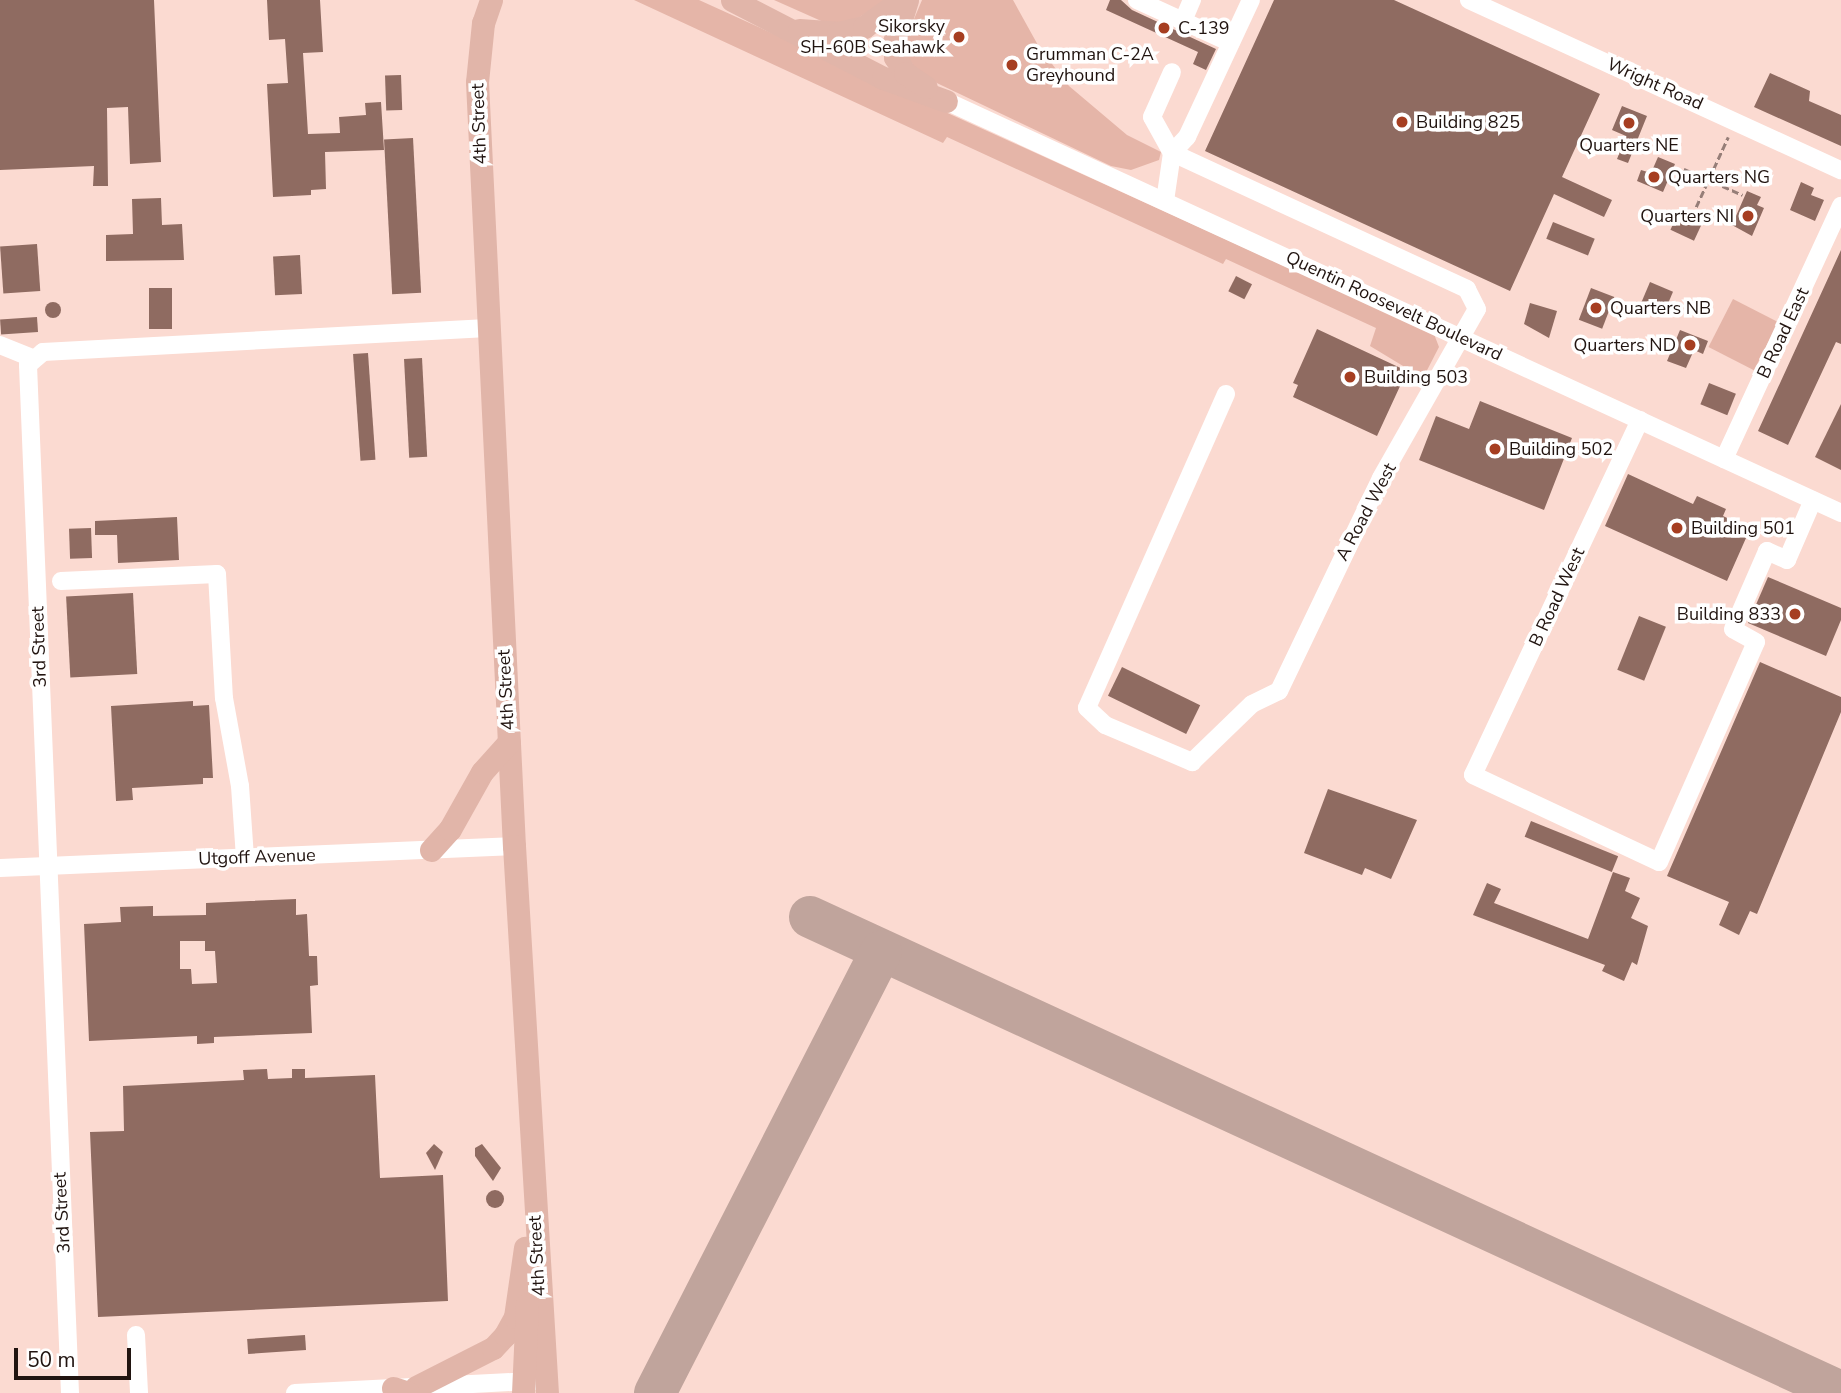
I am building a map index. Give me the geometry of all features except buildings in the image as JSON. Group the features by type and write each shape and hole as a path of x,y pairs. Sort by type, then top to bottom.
{"main road":[{"name":"4th Street","path":"491,0 484,23 477,82 487,328 533,1179 540,1388"},
{"path":"734,0 883,78 946,101"},
{"path":"792,29 838,33 864,27 901,0"},
{"path":"907,0 894,42 895,57 905,73 946,101"},
{"path":"431,850 450,829 482,772 509,742"},
{"path":"405,1390 494,1348 510,1326 521,1292 533,1179"}],"street":[{"path":"1137,0 1231,43"},
{"path":"1182,21 1192,0"},
{"path":"1165,201 1172,153 1187,137 1251,0"},
{"name":"Wright Road","path":"1469,0 1841,170"},
{"path":"1172,72 1152,117 1172,153"},
{"name":"Quentin Roosevelt Boulevard","path":"946,101 1841,513"},
{"name":"A Road West","path":"1172,153 1467,289 1477,309 1381,478 1279,691 1252,704 1192,762 1105,725 1087,708 1226,394"},
{"name":"B Road East","path":"1724,459 1841,206"},
{"path":"0,345 32,358 43,352 487,328"},
{"name":"3rd Street","path":"32,358 28,365 70,1393"},
{"name":"B Road West","path":"1640,420 1474,775 1659,862 1756,642 1733,629 1768,551 1787,560 1813,500"},
{"path":"61,581 216,575 224,698 240,786 245,858"},
{"name":"Utgoff Avenue","path":"0,868 514,846"},
{"path":"136,1335 139,1393"},
{"path":"295,1393 540,1388"}],"path":[{"path":"1696,207 1736,121"},
{"path":"1684,169 1743,195"}],"shaded area":[{"path":"634,0 699,0 1434,334 1439,347 1421,382 1412,377 1413,372 1370,346 1376,328 1226,259 1223,264 947,137 943,143"},
{"path":"774,0 887,0 850,23 828,24"},
{"path":"922,0 1013,0 1039,47 1069,86 1127,135 1161,152 1159,160 1131,170 1111,166 920,75 905,53 904,43"},
{"path":"1733,299 1778,322 1754,370 1708,347"}],"taxiway":[{"path":"810,917 1841,1392"},
{"path":"655,1393 881,951"}],"place":[{"name":"C-139","path":"1164,28"},
{"name":"Sikorsky SH-60B Seahawk","path":"959,37"},
{"name":"Grumman C-2A Greyhound","path":"1012,65"},
{"name":"Building 825","path":"1402,122"},
{"name":"Quarters NE","path":"1629,123"},
{"name":"Quarters NG","path":"1654,177"},
{"name":"Quarters NI","path":"1748,216"},
{"name":"Quarters NB","path":"1596,308"},
{"name":"Quarters ND","path":"1690,345"},
{"name":"Building 503","path":"1350,377"},
{"name":"Building 502","path":"1495,449"},
{"name":"Building 501","path":"1677,528"},
{"name":"Building 833","path":"1795,614"}]}
